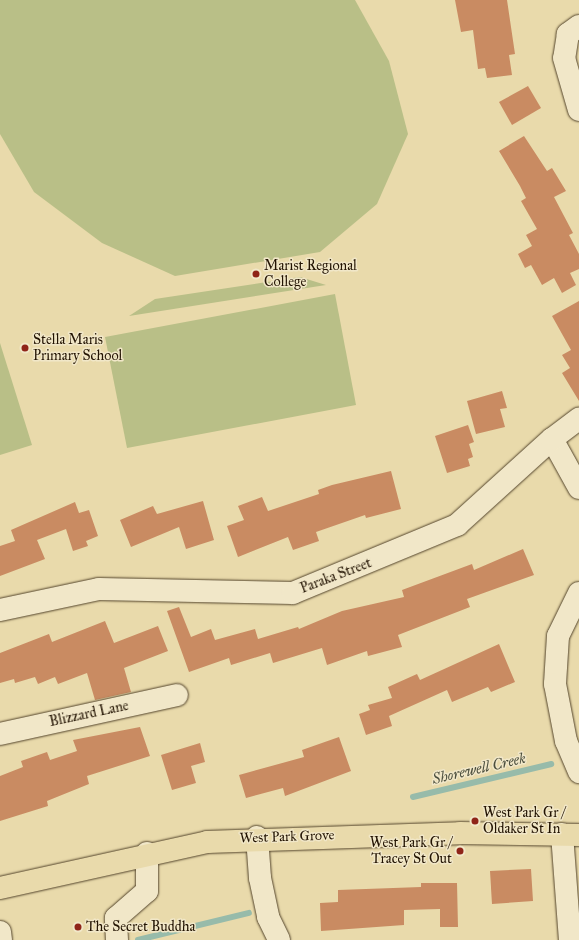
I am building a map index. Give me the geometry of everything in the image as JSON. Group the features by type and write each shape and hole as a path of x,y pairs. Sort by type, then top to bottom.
{"main road":[{"name":"West Park Grove","path":"0,888 147,853 257,837 570,834"}],"street":[{"path":"579,26 568,34 564,58 579,110"},
{"name":"Paraka Street","path":"0,610 99,589 293,592 457,525 552,439 579,419"},
{"path":"552,439 579,488"},
{"path":"579,593 558,636 555,684 566,741 579,772"},
{"name":"Blizzard Lane","path":"0,734 177,695"},
{"path":"570,834 570,940"},
{"path":"257,837 260,878 268,917 279,940"},
{"path":"117,940 116,918 147,891 147,853"},
{"path":"0,932 1,940"}],"green space":[{"path":"0,0 355,0 389,61 408,134 377,204 320,252 175,276 102,243 34,192 0,134"},
{"path":"300,277 326,285 129,316 155,299"},
{"path":"335,294 356,405 127,448 105,337"},
{"path":"0,343 32,445 0,455"}],"building":[{"path":"455,0 507,0 515,54 509,55 512,75 487,78 485,68 478,69 473,30 461,32"},
{"path":"528,86 541,108 512,125 499,102"},
{"path":"524,136 547,171 552,168 566,191 554,197 573,233 569,235 579,254 579,269 570,273 576,285 562,293 554,278 542,285 531,265 525,268 518,254 532,246 526,235 537,229 521,201 526,198 499,151"},
{"path":"579,301 579,401 562,373 570,368 562,355 571,350 552,316"},
{"path":"502,391 507,408 500,409 505,427 476,434 467,401"},
{"path":"468,425 474,442 469,444 473,457 468,459 470,466 447,473 435,436"},
{"path":"391,471 401,509 366,518 365,515 316,532 319,541 293,550 288,537 238,557 227,526 244,520 238,506 262,497 268,511 319,494 318,490 332,485"},
{"path":"203,501 214,540 186,549 179,527 131,547 120,520 153,506 157,514"},
{"path":"75,502 79,513 89,510 98,536 86,541 88,546 73,551 66,529 37,540 45,559 0,576 0,546 15,541 11,530"},
{"path":"523,549 534,575 467,599 470,607 398,635 402,647 368,656 367,651 327,665 322,648 273,663 270,653 231,665 229,658 189,672 167,611 179,607 191,637 211,629 215,640 255,629 258,639 298,627 299,629 342,611 404,597 402,590 472,564 474,570"},
{"path":"105,621 114,643 158,626 168,651 124,668 131,692 95,700 87,673 58,684 55,677 38,684 35,677 15,683 14,679 0,683 0,653 49,634 52,642"},
{"path":"499,644 515,682 491,692 488,687 452,702 447,690 389,716 392,726 366,735 359,714 370,710 368,705 392,698 388,687 417,674 420,680"},
{"path":"140,727 150,756 87,776 89,784 47,801 48,806 0,821 0,776 23,767 21,761 47,752 50,760 77,751 73,740"},
{"path":"339,737 351,771 285,796 283,788 246,798 239,775 304,757 302,750"},
{"path":"200,743 205,762 191,766 196,783 172,790 161,755"},
{"path":"531,869 533,901 492,904 490,871"},
{"path":"421,883 457,883 458,927 440,927 440,909 404,910 404,925 321,931 320,903 338,902 338,890 421,887"}],"waterway":[{"name":"Shorewell Creek","path":"413,797 551,764"},
{"name":"Shorewell Creek","path":"138,940 249,913"}],"place":[{"name":"Marist Regional College","path":"256,274"},
{"name":"Stella Maris Primary School","path":"25,348"},
{"name":"West Park Gr / Oldaker St In","path":"475,821"},
{"name":"West Park Gr / Tracey St Out","path":"460,851"},
{"name":"The Secret Buddha","path":"78,927"}]}
